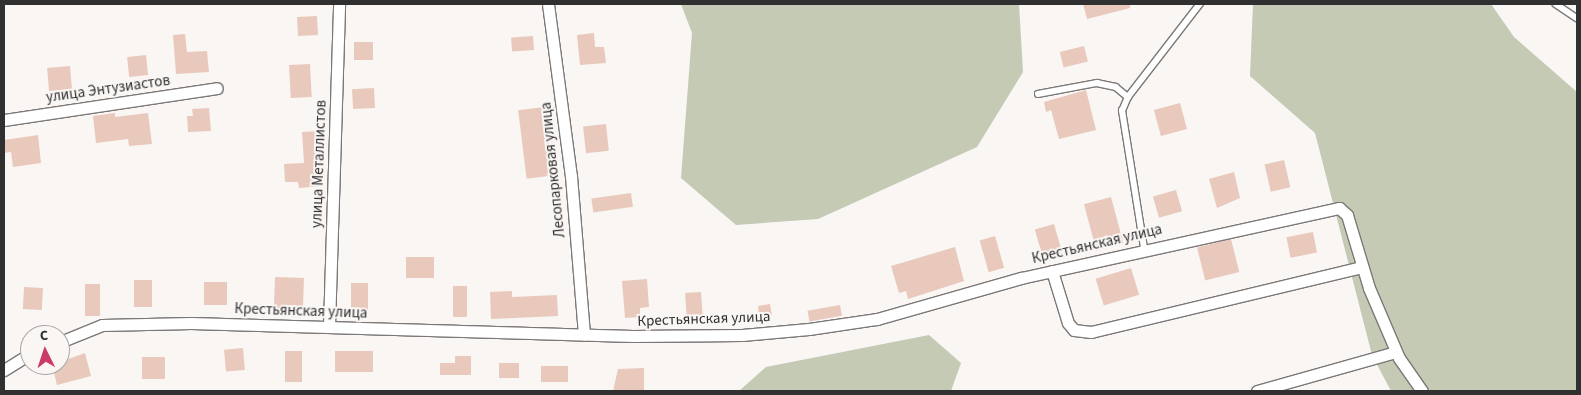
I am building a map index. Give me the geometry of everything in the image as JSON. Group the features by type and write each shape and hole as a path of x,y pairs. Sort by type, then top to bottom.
{"street":[{"name":"улица Металлистов","path":"329,326 339,4"},
{"name":"Лесопарковая улица","path":"548,4 571,176 584,334"},
{"name":"улица Энтузиастов","path":"4,120 217,88"},
{"name":"Крестьянская улица","path":"70,338 102,325 329,326 584,334 742,335 809,329 877,319 1052,270 1144,248 1339,208 1347,215 1362,267"},
{"path":"1052,270 1068,323 1074,330 1091,332 1362,267 1396,352 1422,391"},
{"path":"1257,391 1396,352"},
{"path":"4,370 20,360"}],"lane":[{"path":"1144,248 1123,127 1128,97 1200,4"},
{"path":"1556,4 1577,18"},
{"path":"1038,94 1097,83 1116,88 1128,97"}],"green space":[{"path":"681,4 1019,4 1023,72 977,147 818,219 736,225 681,178 692,33"},
{"path":"1253,4 1491,4 1514,37 1577,92 1577,391 1391,391 1372,355 1315,133 1250,76"},
{"path":"929,335 961,363 951,391 739,391 766,367"}],"building":[{"path":"1083,4 1130,4 1130,8 1087,19"},
{"path":"317,16 318,35 298,36 297,17"},
{"path":"594,33 595,47 604,47 606,63 580,65 577,35"},
{"path":"185,34 187,52 207,51 209,72 176,74 173,35"},
{"path":"533,36 534,50 512,52 511,38"},
{"path":"354,42 373,42 373,60 354,60"},
{"path":"1084,46 1088,62 1064,68 1060,52"},
{"path":"146,55 148,75 129,77 127,57"},
{"path":"310,64 312,97 291,98 289,65"},
{"path":"70,66 72,89 49,91 47,68"},
{"path":"374,88 375,108 353,109 352,89"},
{"path":"1086,90 1096,130 1059,139 1051,110 1046,112 1044,102"},
{"path":"1180,103 1187,129 1161,136 1154,110"},
{"path":"544,107 552,175 527,179 518,110"},
{"path":"209,108 211,131 188,132 187,116 193,116 192,109"},
{"path":"115,113 115,117 148,113 152,144 129,146 128,139 96,143 93,116"},
{"path":"606,124 609,151 586,153 583,126"},
{"path":"319,131 322,186 299,188 298,182 285,182 284,164 304,163 302,132"},
{"path":"38,135 41,163 13,167 11,152 4,153 4,140"},
{"path":"1284,160 1290,187 1271,192 1265,164"},
{"path":"1234,172 1240,198 1217,208 1209,179"},
{"path":"1176,190 1182,211 1159,218 1153,197"},
{"path":"631,193 633,207 593,212 591,199"},
{"path":"1111,197 1123,243 1096,251 1084,204"},
{"path":"1054,224 1063,256 1044,261 1035,230"},
{"path":"1313,232 1317,253 1291,258 1286,237"},
{"path":"995,236 1004,268 989,272 980,240"},
{"path":"1231,239 1239,272 1205,280 1197,247"},
{"path":"955,247 964,281 908,299 906,291 899,293 891,266"},
{"path":"406,257 434,257 434,278 406,278"},
{"path":"1131,268 1139,295 1104,306 1096,279"},
{"path":"275,277 304,278 303,309 274,308"},
{"path":"647,279 649,307 640,308 640,317 625,318 622,281"},
{"path":"134,280 152,280 152,307 134,307"},
{"path":"204,282 227,282 227,305 204,305"},
{"path":"351,283 368,283 368,310 351,310"},
{"path":"85,284 100,284 100,316 85,316"},
{"path":"453,286 467,286 467,317 453,317"},
{"path":"24,287 43,288 42,310 23,309"},
{"path":"512,291 512,297 557,295 558,316 491,319 490,292"},
{"path":"701,292 703,318 687,319 685,293"},
{"path":"770,304 772,315 759,316 758,306"},
{"path":"840,305 842,316 809,322 808,311"},
{"path":"243,348 245,370 226,372 224,350"},
{"path":"285,351 302,351 302,382 285,382"},
{"path":"335,351 373,351 373,372 335,372"},
{"path":"85,353 91,376 57,385 54,375 70,375 70,358"},
{"path":"455,356 471,356 471,375 440,375 440,363 455,363"},
{"path":"142,357 165,357 165,379 142,379"},
{"path":"499,363 519,363 519,378 499,378"},
{"path":"541,366 568,366 568,382 541,382"},
{"path":"644,368 644,391 613,391 618,369"}]}
